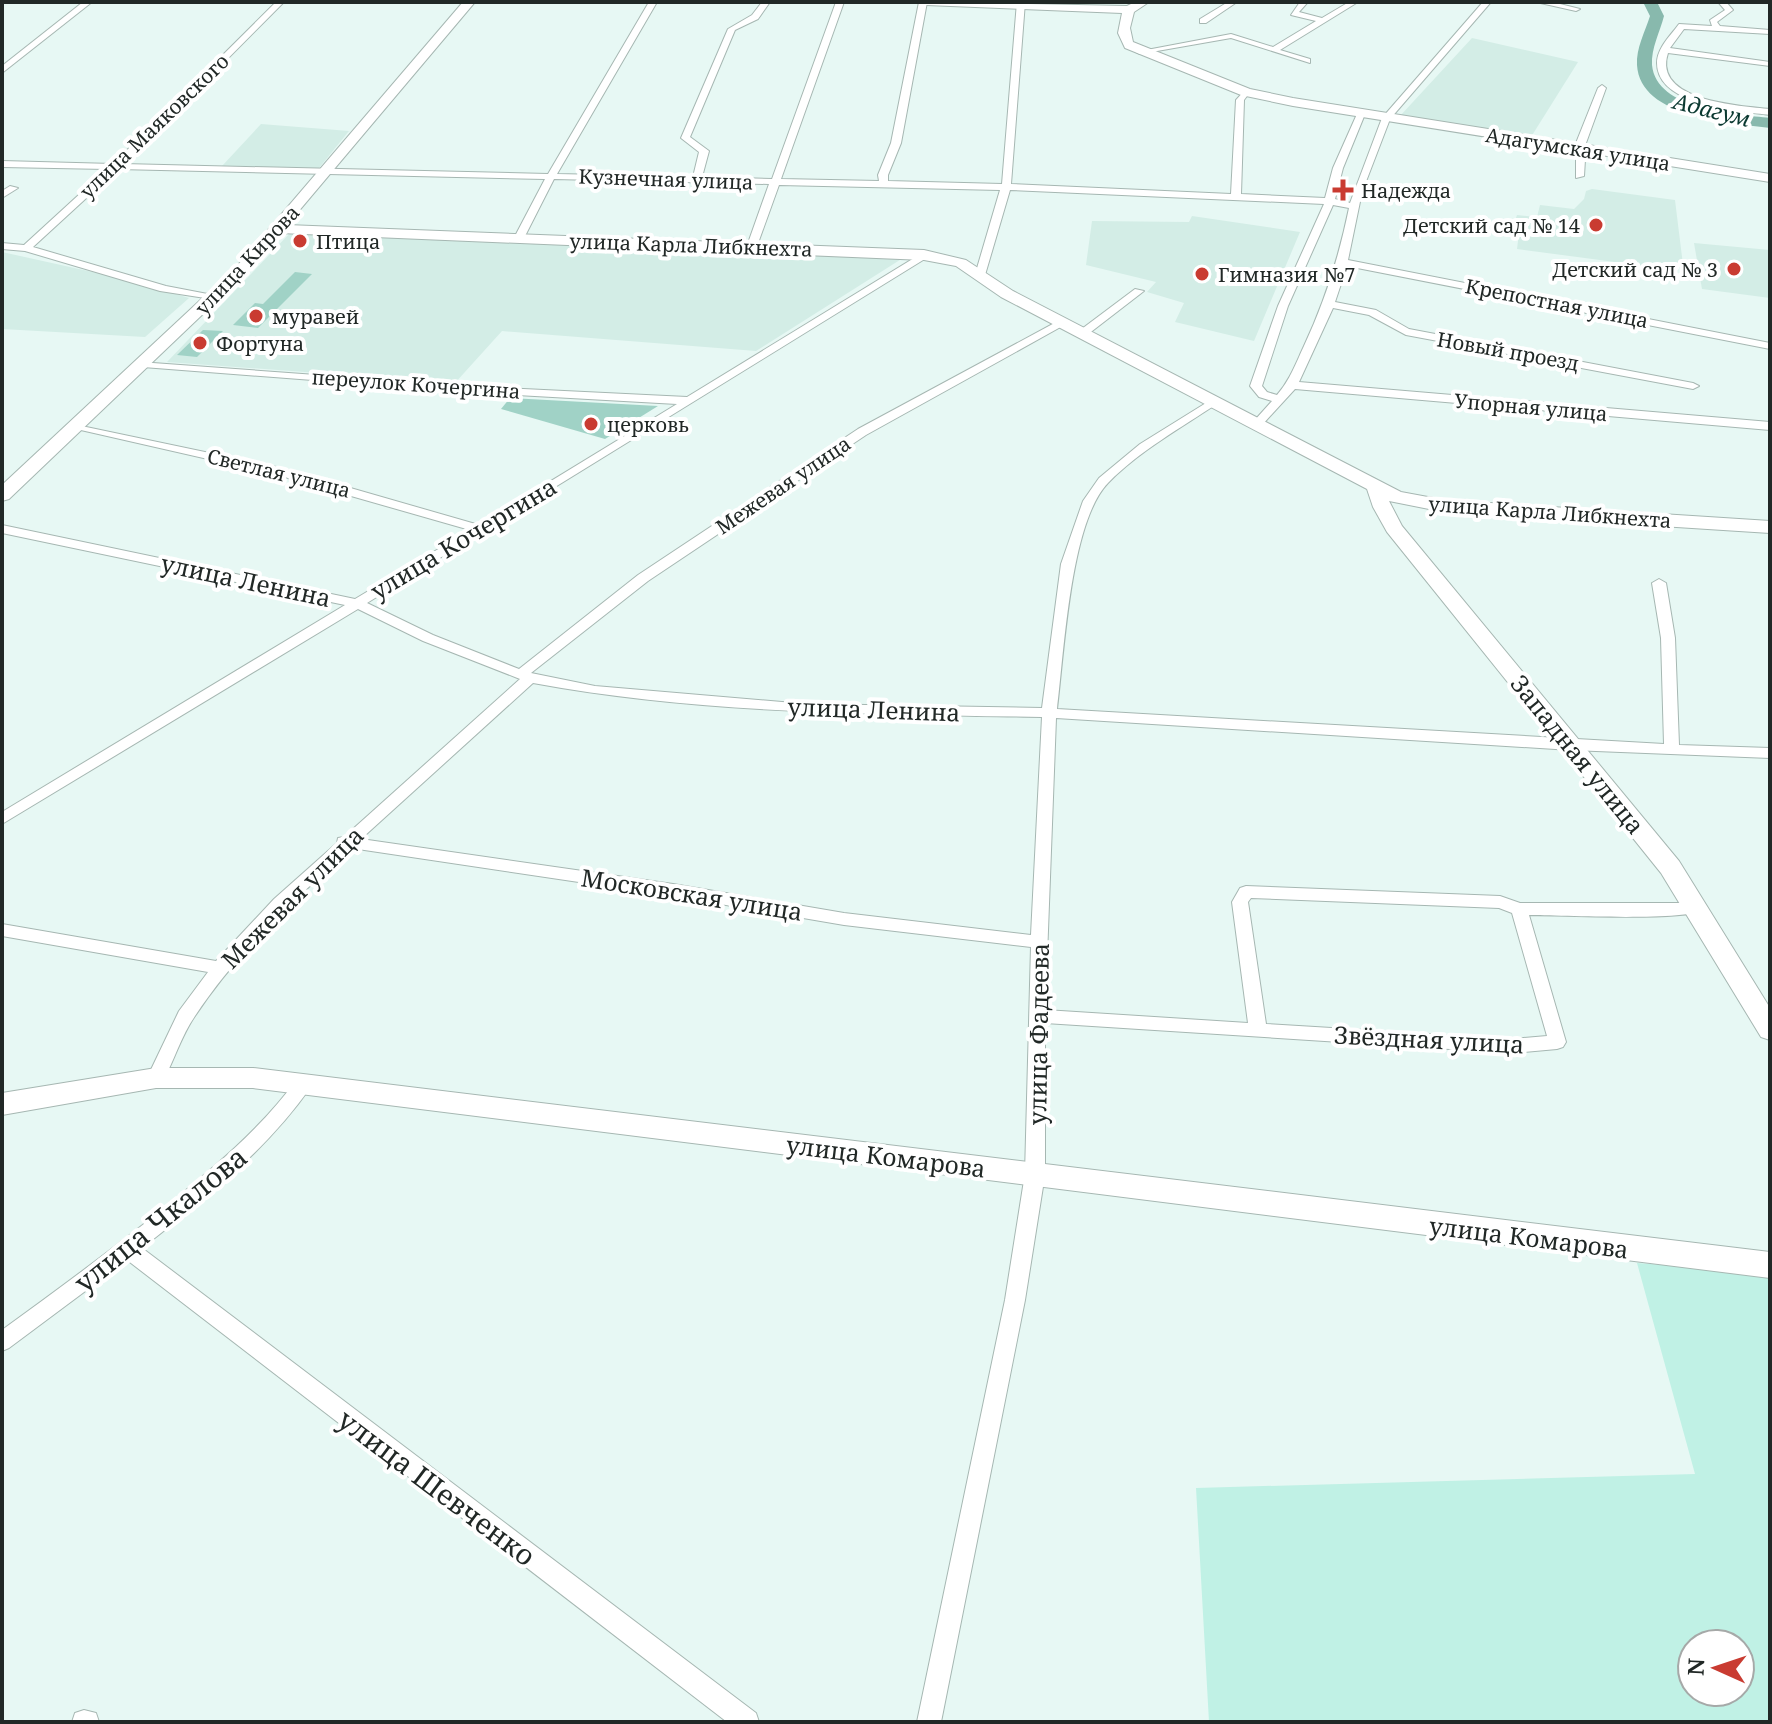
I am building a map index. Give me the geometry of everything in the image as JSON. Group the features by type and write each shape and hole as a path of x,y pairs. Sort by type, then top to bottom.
{"main road":[{"name":"улица Кирова","path":"2,495 214,298 279,229 469,2"},
{"path":"924,2 1129,10 1143,2"},
{"path":"1129,10 1123,34 1129,45 1140,52"},
{"name":"Адагумская улица","path":"1140,52 1246,92 1361,114 1770,178"},
{"name":"улица Карла Либкнехта","path":"279,229 924,255 961,263 1007,294 1258,423 1376,488 1410,501 1444,506 1770,527"},
{"name":"Западная улица","path":"1376,488 1394,528 1670,867 1770,1030"},
{"name":"улица Комарова","path":"2,1104 156,1078 253,1078 1770,1265"}],"street":[{"path":"2,70 88,2"},
{"name":"улица Маяковского","path":"26,248 115,167 280,2"},
{"path":"519,238 551,176 653,2"},
{"path":"697,180 704,151 685,138 732,29 755,17 766,2"},
{"path":"752,246 840,2"},
{"path":"884,185 883,175 896,143 924,2"},
{"path":"1203,21 1233,2"},
{"path":"1304,2 1294,13 1325,21"},
{"path":"1274,50 1354,2"},
{"path":"1258,423 1292,385 1329,304 1343,262 1357,192 1386,118 1487,2"},
{"path":"1540,2 1576,9"},
{"path":"1718,29 1713,22 1729,10 1722,2"},
{"path":"980,275 1006,187 1021,4"},
{"path":"1770,32 1682,26 1665,50 1661,64 1672,86 1688,96 1721,105 1770,112"},
{"path":"1140,52 1231,36 1307,61"},
{"path":"1665,50 1770,64"},
{"path":"1579,176 1581,143 1602,88"},
{"path":"1236,196 1240,100 1246,92"},
{"path":"1280,399 1263,395 1256,386 1283,306 1329,201 1338,168 1361,114"},
{"name":"Кузнечная улица","path":"2,164 1006,187 1329,201"},
{"path":"2,195 13,188"},
{"path":"1329,201 1355,207"},
{"path":"2,246 26,248 164,289 214,298"},
{"name":"улица Кочергина","path":"2,819 924,255"},
{"name":"Крепостная улица","path":"1343,262 1770,346"},
{"path":"1083,333 1139,291"},
{"name":"Новый проезд","path":"1329,304 1372,312 1406,332 1693,386"},
{"name":"Межевая улица","path":"156,1078 185,1016 220,968 280,903 526,676 643,578 862,432 1062,322"},
{"name":"переулок Кочергина","path":"143,364 467,389 688,401"},
{"name":"Упорная улица","path":"1292,385 1770,426"},
{"name":"улица Фадеева","path":"929,1722 1015,1300 1035,1174 1036,1016 1049,713 1068,564 1089,501 1121,464 1214,401"},
{"name":"Светлая улица","path":"76,426 277,471 480,529"},
{"name":"улица Ленина","path":"2,529 356,603 428,638 526,676 659,698 805,708 1049,713 1571,745 1770,753"},
{"path":"1659,583 1668,638 1672,747"},
{"name":"Московская улица","path":"344,842 673,890 844,919 1040,942"},
{"path":"1258,1030 1240,902 1246,892 1500,902 1519,909 1695,909"},
{"name":"Звёздная улица","path":"1036,1016 1512,1046 1557,1042 1519,909"},
{"path":"2,930 220,968"},
{"name":"улица Чкалова","path":"2,1342 128,1249 237,1160 286,1110 304,1083"},
{"name":"улица Шевченко","path":"128,1249 747,1722"}],"shaded area":[{"path":"1472,38 1578,62 1531,137 1400,116"},
{"path":"261,124 349,131 319,168 222,166"},
{"name":"Детский сад № 14","path":"1592,189 1675,200 1683,265 1675,270 1517,249 1519,233 1511,232 1517,215 1537,217 1540,205 1574,209 1584,199 1586,191"},
{"name":"Гимназия №7","path":"1192,216 1300,232 1254,341 1175,322 1184,303 1147,292 1156,282 1086,265 1092,221 1189,222"},
{"path":"290,233 903,258 756,351 502,331 455,383 167,362"},
{"name":"Детский сад № 3","path":"1694,243 1770,250 1770,298 1702,289"},
{"path":"2,252 129,280 189,298 145,337 2,329"}],"green space":[{"path":"1637,1263 1770,1273 1770,1722 1209,1722 1196,1488 1695,1474"}],"building":[{"path":"295,272 312,274 258,328 233,325 255,303 263,304"},
{"name":"Фортуна","path":"203,330 223,331 197,357 177,355"},
{"name":"церковь","path":"510,398 658,406 605,439 501,409"}],"waterway":[{"name":"Адагум","path":"1650,2 1657,16 1644,63 1651,85 1678,105 1717,116 1770,123"}],"place":[{"name":"Надежда","path":"1343,190"},
{"name":"Детский сад № 14","path":"1596,225"},
{"name":"Птица","path":"300,241"},
{"name":"Детский сад № 3","path":"1734,269"},
{"name":"Гимназия №7","path":"1202,274"},
{"name":"муравей","path":"256,316"},
{"name":"Фортуна","path":"200,343"},
{"name":"церковь","path":"591,424"}]}
